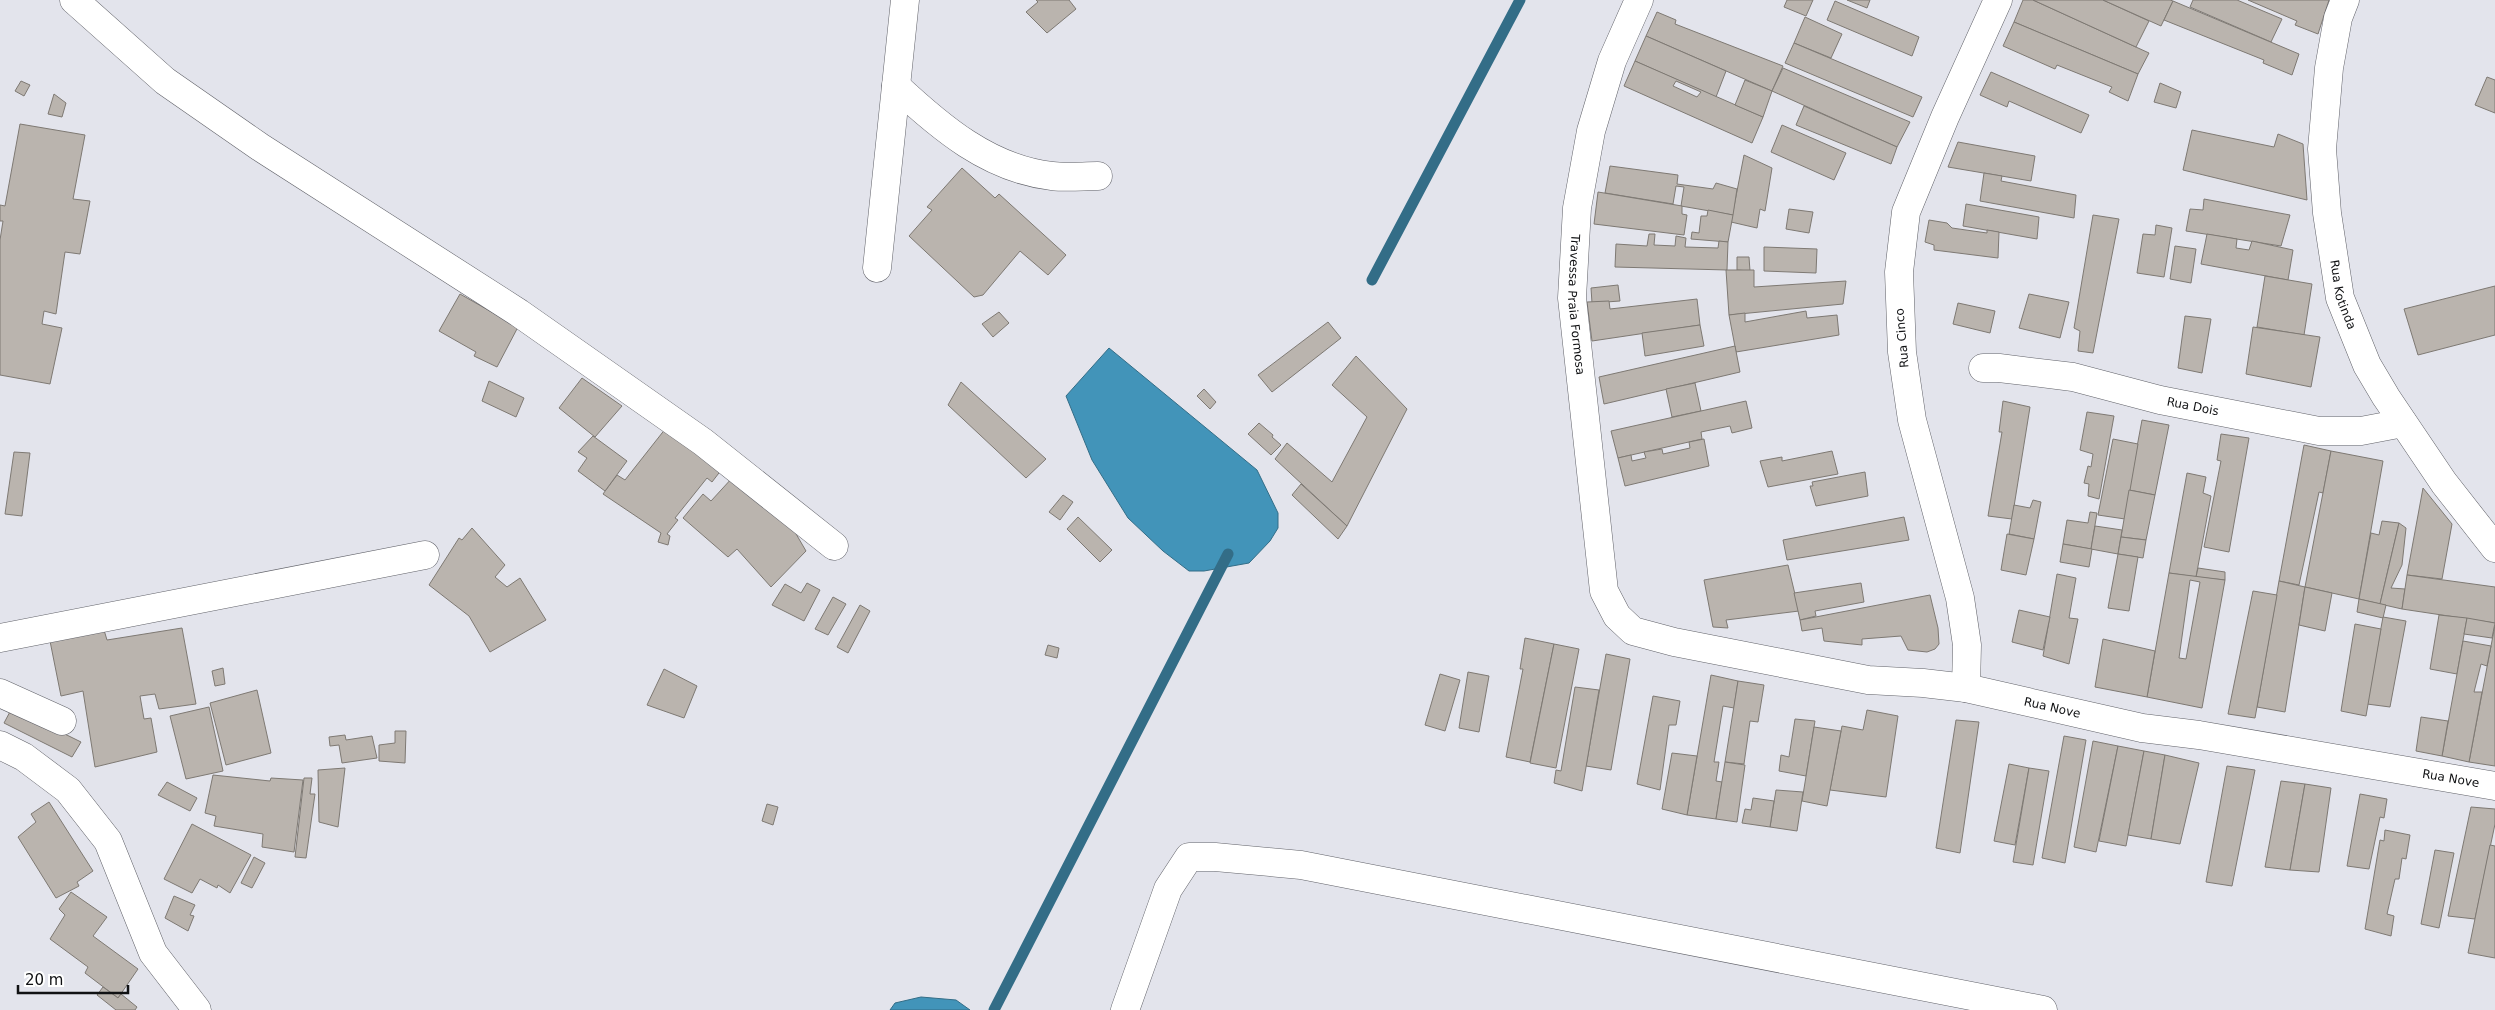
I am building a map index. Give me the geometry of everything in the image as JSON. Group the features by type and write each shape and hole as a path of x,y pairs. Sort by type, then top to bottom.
{"street":[{"path":"74,0 165,81 260,147 519,313 703,442 834,546"},
{"path":"877,268 905,0"},
{"name":"Travessa Praia Formosa","path":"1617,616 1604,591 1572,298 1577,208 1591,131 1612,61 1639,0"},
{"name":"Rua Cinco","path":"1966,688 1967,645 1960,598 1912,420 1902,352 1899,272 1906,212 1945,117 1998,0"},
{"name":"Rua Kotinda","path":"2345,0 2338,18 2329,68 2322,149 2327,213 2340,298 2367,365 2403,423 2444,483 2495,548"},
{"path":"896,86 933,120 971,147 1014,167 1052,176 1098,176"},
{"name":"Rua Dois","path":"1983,368 1999,368 2073,377 2160,400 2319,431 2361,431 2403,423"},
{"path":"0,638 425,555"},
{"name":"Rua Nove","path":"1617,616 1632,631 1674,642 1868,680 1966,688 2142,728 2199,735 2495,786"},
{"path":"0,693 62,721"},
{"path":"0,745 24,757 68,790 108,841 153,953 197,1010"},
{"path":"1126,1010 1168,889 1189,857 1207,857 1300,865 2044,1010"}],"water":[{"path":"1109,348 1257,470 1278,513 1278,528 1270,541 1249,563 1204,571 1189,571 1163,551 1128,518 1092,460 1066,396"},
{"path":"921,997 956,1000 970,1010 890,1010 895,1003"}],"building":[{"path":"1036,0 1069,0 1076,9 1047,33 1026,12 1038,2"},
{"path":"1787,0 1813,0 1806,16 1784,7"},
{"path":"1847,0 1870,0 1867,8"},
{"path":"2023,0 2033,0 2149,53 2138,74 2014,22"},
{"path":"2033,0 2103,0 2149,21 2136,47"},
{"path":"2103,0 2170,0 2173,1 2161,26"},
{"path":"2193,0 2237,0 2282,19 2271,42 2190,7"},
{"path":"2248,0 2329,0 2318,34 2295,25 2297,21"},
{"path":"1835,1 1919,37 1912,56 1827,20"},
{"path":"2173,1 2299,54 2292,75 2263,63 2264,60 2164,20"},
{"path":"1657,12 1676,20 1675,24 1783,66 1772,91 1646,36"},
{"path":"1805,17 1842,34 1831,58 1794,43"},
{"path":"2014,22 2138,74 2128,101 2109,92 2112,87 2057,65 2055,69 2003,46"},
{"path":"1646,36 1726,71 1716,97 1635,61"},
{"path":"1794,43 1922,97 1913,117 1785,63"},
{"path":"1635,61 1763,117 1752,143 1624,86","holes":["1676,81 1701,92 1697,97 1673,86"]},
{"path":"1783,68 1910,122 1897,147 1772,91"},
{"path":"1991,72 2089,115 2081,133 2009,101 2007,107 1980,95"},
{"path":"2487,77 2495,80 2495,113 2475,105"},
{"path":"1745,80 1772,91 1763,117 1735,105"},
{"path":"21,81 30,85 24,96 15,91"},
{"path":"2160,83 2181,92 2176,108 2154,102"},
{"path":"54,94 66,103 62,117 48,114"},
{"path":"1804,106 1897,147 1891,164 1796,125"},
{"path":"20,124 85,135 73,199 90,201 80,254 65,252 56,314 44,311 42,324 62,328 50,384 0,375 0,240 3,221 0,221 0,205 5,206"},
{"path":"1782,125 1846,153 1834,180 1771,152"},
{"path":"2192,130 2274,147 2278,134 2303,144 2307,200 2183,170"},
{"path":"1958,142 2035,156 2031,181 1948,167"},
{"path":"1744,155 1772,168 1765,211 1760,209 1757,228 1731,222"},
{"path":"1610,166 1678,175 1677,184 1713,189 1716,183 1737,189 1733,215 1681,206 1684,187 1676,186 1673,204 1605,193"},
{"path":"962,168 995,198 999,194 1066,255 1048,275 1020,251 983,295 974,297 909,236 932,210 927,207"},
{"path":"1984,173 2002,176 2001,181 2076,195 2074,218 1980,201"},
{"path":"1598,192 1682,206 1682,214 1687,215 1684,235 1594,224"},
{"path":"2204,199 2290,215 2281,246 2186,231 2190,209 2203,210"},
{"path":"1966,204 2039,217 2037,239 1963,226"},
{"path":"1789,209 1813,212 1809,233 1786,229"},
{"path":"1708,210 1733,215 1728,242 1691,239 1692,232 1699,233 1701,216 1707,216"},
{"path":"2093,215 2119,219 2093,353 2078,351 2080,331 2074,328"},
{"path":"1929,220 1947,223 1952,228 1987,233 1987,230 1999,232 1998,258 1934,250 1934,245 1925,242"},
{"path":"2156,225 2172,228 2164,277 2137,273 2143,234 2155,235"},
{"path":"1649,234 1655,234 1654,245 1675,246 1676,236 1686,238 1685,247 1718,248 1719,241 1728,242 1727,270 1615,267 1616,244 1647,246"},
{"path":"2207,234 2237,239 2236,248 2249,250 2252,241 2293,250 2288,280 2201,264"},
{"path":"2175,246 2196,249 2191,283 2170,279"},
{"path":"1764,247 1817,249 1816,273 1764,271"},
{"path":"1737,257 1749,257 1750,271 1737,270"},
{"path":"1726,270 1754,270 1754,287 1846,281 1843,304 1729,315"},
{"path":"2265,276 2312,284 2304,335 2257,327"},
{"path":"1618,285 1620,301 1592,303 1591,288"},
{"path":"2495,286 2495,335 2418,355 2404,309"},
{"path":"460,294 518,327 497,367 474,356 476,352 439,331"},
{"path":"2029,294 2069,302 2060,338 2019,328"},
{"path":"1697,299 1700,325 1592,341 1587,302 1609,301 1610,309"},
{"path":"1958,303 1995,311 1990,333 1953,324"},
{"path":"1806,311 1807,318 1837,315 1839,335 1736,352 1729,315 1745,313 1745,322"},
{"path":"999,312 1009,323 993,337 982,324"},
{"path":"2185,316 2211,319 2202,373 2178,368"},
{"path":"1328,322 1341,338 1272,392 1258,375"},
{"path":"1700,325 1704,346 1645,356 1642,333"},
{"path":"2253,327 2320,337 2311,387 2246,374"},
{"path":"1735,346 1740,372 1604,404 1599,377"},
{"path":"1356,356 1407,409 1347,526 1275,459 1287,443 1332,482 1367,417 1332,385"},
{"path":"582,378 622,406 595,437 559,408"},
{"path":"489,381 524,398 516,417 482,401"},
{"path":"961,382 1046,459 1026,478 948,405"},
{"path":"1695,383 1701,411 1672,417 1666,389"},
{"path":"1204,389 1216,402 1210,409 1197,396"},
{"path":"1746,401 1752,428 1732,433 1730,426 1701,432 1702,439 1618,458 1611,431"},
{"path":"2003,401 2030,407 2012,519 1988,516 2002,432 1999,432"},
{"path":"2087,412 2114,416 2099,499 2088,496 2089,484 2084,483 2088,466 2091,467 2093,454 2080,450"},
{"path":"2142,420 2169,425 2155,495 2129,490"},
{"path":"1259,423 1281,445 1271,455 1248,434"},
{"path":"666,428 722,469 712,482 707,478 675,518 678,520 667,534 670,536 668,545 658,542 661,533 603,494 617,475 625,480"},
{"path":"2221,434 2249,438 2229,552 2204,547 2221,461 2217,460"},
{"path":"593,436 627,461 605,491 578,471 587,458 578,452"},
{"path":"1704,439 1709,466 1625,486 1618,458 1631,455 1632,461 1646,458 1644,452 1662,449 1663,454 1690,448 1689,442"},
{"path":"2113,439 2138,444 2125,519 2098,515"},
{"path":"2304,445 2331,451 2323,493 2319,492 2299,585 2279,581"},
{"path":"1832,451 1838,474 1768,487 1760,461 1782,457 1782,461"},
{"path":"2331,451 2383,461 2359,599 2305,587"},
{"path":"14,452 30,453 22,516 5,514"},
{"path":"1865,472 1868,496 1816,506 1810,486 1813,486 1812,482"},
{"path":"2187,473 2206,477 2203,493 2211,496 2196,577 2169,573"},
{"path":"733,477 792,527 806,551 771,587 737,549 728,557 683,518 703,494 711,501"},
{"path":"1301,484 1347,526 1338,539 1292,495"},
{"path":"2423,488 2452,524 2442,579 2407,575"},
{"path":"2129,490 2155,495 2146,540 2121,537"},
{"path":"1063,495 1073,502 1060,520 1049,512"},
{"path":"2033,500 2041,502 2034,539 2009,534 2014,505 2030,508"},
{"path":"2090,512 2097,513 2091,549 2063,544 2067,520 2088,523"},
{"path":"1078,517 1112,550 1100,562 1067,529"},
{"path":"1904,517 1909,540 1787,560 1783,540"},
{"path":"2382,521 2399,523 2380,604 2359,599 2371,533 2379,535"},
{"path":"2399,523 2406,528 2402,565 2391,588 2405,589 2402,609 2380,604"},
{"path":"2095,526 2122,530 2118,554 2091,549"},
{"path":"472,528 505,565 495,577 507,587 520,578 546,620 490,652 469,616 429,585 459,538 462,540"},
{"path":"2007,534 2034,539 2026,575 2001,570"},
{"path":"2121,537 2146,540 2143,558 2118,554"},
{"path":"2063,544 2092,549 2089,567 2060,562"},
{"path":"2118,554 2138,557 2129,611 2108,608"},
{"path":"1788,565 1799,611 1726,620 1728,628 1713,627 1704,580"},
{"path":"2198,568 2225,572 2225,580 2196,577"},
{"path":"2169,573 2225,580 2202,708 2147,697","holes":["2190,580 2200,582 2186,659 2179,658"]},
{"path":"2057,574 2076,578 2069,618 2078,619 2069,664 2043,656"},
{"path":"2407,575 2495,587 2495,623 2402,609"},
{"path":"2279,581 2305,587 2285,712 2257,707"},
{"path":"807,583 820,590 804,621 772,605 785,584 801,593"},
{"path":"1861,583 1864,602 1815,611 1816,616 1800,620 1794,593"},
{"path":"2305,587 2332,593 2325,631 2299,625"},
{"path":"2253,591 2277,595 2255,718 2228,714"},
{"path":"1930,595 1938,628 1939,644 1935,649 1927,652 1908,650 1901,636 1862,639 1862,645 1824,641 1822,628 1802,631 1800,620"},
{"path":"833,597 846,604 828,635 815,629"},
{"path":"2359,599 2386,605 2383,618 2357,612"},
{"path":"860,605 870,611 848,653 837,647"},
{"path":"2019,610 2050,617 2043,650 2012,642"},
{"path":"2439,615 2467,618 2457,674 2430,669"},
{"path":"2383,617 2406,621 2390,707 2367,704"},
{"path":"2467,618 2495,623 2492,638 2464,634"},
{"path":"2355,624 2381,629 2366,716 2341,711"},
{"path":"2495,625 2495,766 2469,762"},
{"path":"182,628 196,704 159,709 155,694 140,696 144,719 151,718 157,752 95,767 83,691 61,696 49,636 104,630 107,640"},
{"path":"1525,638 1554,644 1530,762 1506,757 1523,669 1520,669"},
{"path":"2103,639 2155,651 2147,697 2095,687"},
{"path":"2463,641 2491,646 2487,666 2481,664 2474,692 2482,692 2469,762 2442,756"},
{"path":"1554,644 1579,649 1556,768 1530,763"},
{"path":"1048,645 1059,648 1057,658 1045,655"},
{"path":"1606,654 1630,659 1611,770 1586,766"},
{"path":"223,668 225,684 215,686 212,671"},
{"path":"664,669 697,686 684,718 647,705"},
{"path":"1468,672 1489,676 1479,732 1459,728"},
{"path":"1440,674 1460,680 1445,731 1425,725"},
{"path":"1711,675 1738,681 1734,708 1723,706 1714,762 1719,762 1716,781 1722,782 1716,819 1687,815"},
{"path":"1738,681 1764,685 1758,722 1750,721 1744,764 1725,762"},
{"path":"1575,687 1599,690 1582,791 1554,783 1556,770 1561,771"},
{"path":"257,690 271,753 226,765 210,703"},
{"path":"1653,696 1680,701 1676,725 1669,725 1660,790 1637,784"},
{"path":"209,707 223,771 186,779 170,716"},
{"path":"12,708 81,742 72,757 4,723"},
{"path":"1867,710 1898,716 1886,797 1830,790 1842,726 1863,730"},
{"path":"2421,717 2448,721 2442,756 2416,751"},
{"path":"1795,719 1815,721 1806,776 1779,771 1781,755 1789,757"},
{"path":"1956,720 1979,722 1960,853 1936,848"},
{"path":"1814,727 1841,731 1827,806 1802,801"},
{"path":"395,731 406,731 405,763 379,761 379,745 395,743"},
{"path":"345,735 346,740 372,736 377,758 342,763 339,745 330,746 329,737"},
{"path":"2064,736 2086,740 2065,863 2042,858"},
{"path":"2093,741 2118,746 2096,852 2074,847"},
{"path":"2118,746 2144,751 2126,846 2099,841"},
{"path":"2144,751 2165,755 2151,839 2128,835"},
{"path":"1672,753 1697,756 1687,815 1662,809"},
{"path":"2165,755 2199,763 2180,844 2151,839"},
{"path":"1725,762 1745,765 1737,822 1716,819"},
{"path":"2009,764 2029,768 2015,845 1994,841"},
{"path":"2227,766 2255,770 2232,886 2206,882"},
{"path":"345,768 338,827 319,822 318,770"},
{"path":"2029,768 2049,771 2033,865 2013,862"},
{"path":"213,775 270,781 271,778 303,780 294,852 262,847 263,834 214,826 216,816 205,813"},
{"path":"304,778 312,778 310,794 315,794 306,858 295,857"},
{"path":"2281,781 2305,784 2290,870 2265,867"},
{"path":"167,782 197,798 190,811 158,795"},
{"path":"2305,784 2331,788 2319,872 2290,870"},
{"path":"1776,790 1803,792 1797,831 1770,827"},
{"path":"2360,794 2387,799 2384,818 2380,817 2369,869 2347,866"},
{"path":"1753,798 1774,801 1770,827 1742,823 1745,809 1751,810"},
{"path":"49,802 93,871 77,882 79,886 56,898 18,837 36,822 31,814"},
{"path":"767,804 778,807 773,825 762,821"},
{"path":"2471,807 2495,809 2495,824 2475,919 2448,916"},
{"path":"192,824 251,855 230,893 218,885 217,888 200,879 192,893 164,879"},
{"path":"2385,830 2410,835 2406,859 2402,858 2399,879 2395,879 2387,914 2394,916 2391,936 2365,929 2380,840 2384,841"},
{"path":"2490,845 2495,846 2495,958 2468,953"},
{"path":"2435,850 2454,853 2439,928 2421,924"},
{"path":"254,857 265,863 252,888 241,883"},
{"path":"71,892 107,917 93,936 138,969 118,998 85,973 88,967 50,939 65,915 59,909"},
{"path":"174,896 195,905 190,915 194,916 188,931 165,918"},
{"path":"103,987 118,998 121,994 137,1007 135,1010 116,1010 97,995"}],"waterway":[{"path":"1372,280 1520,0"},
{"path":"994,1010 1228,554"}]}
